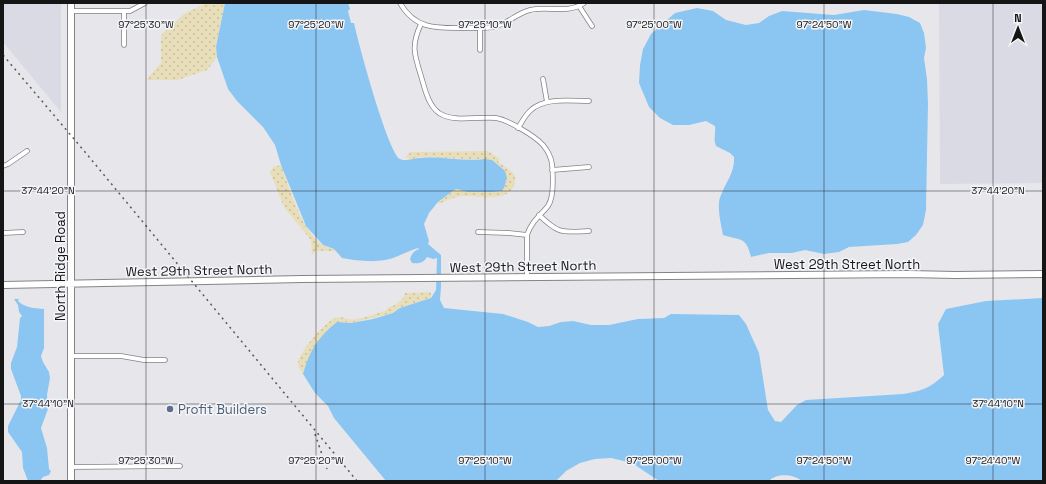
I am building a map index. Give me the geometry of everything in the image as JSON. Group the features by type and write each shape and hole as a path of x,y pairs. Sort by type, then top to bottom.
{"main road":[{"name":"North Ridge Road","path":"71,3 71,481"},
{"name":"West 29th Street North","path":"3,285 302,279 1043,274"}],"street":[{"path":"71,11 124,11 136,9 145,3"},
{"path":"400,3 410,16 421,24 438,28 480,28 496,26 522,12 530,10 569,9 584,3"},
{"path":"579,6 592,26"},
{"path":"124,11 124,45"},
{"path":"421,24 414,44 415,57 429,99 434,109 442,115 448,117 496,118 506,121 534,137 543,145 550,157 552,170 551,201 531,225 527,235 527,277"},
{"path":"480,28 480,50"},
{"path":"543,79 547,102"},
{"path":"518,128 530,110 540,104 547,102 589,101"},
{"path":"3,166 27,151"},
{"path":"552,170 589,166"},
{"path":"539,215 552,227 560,231 589,231"},
{"path":"3,233 23,232"},
{"path":"478,232 502,232 527,235"},
{"path":"72,356 121,356 144,360 165,360"},
{"path":"71,467 180,466"}],"shaded area":[{"path":"3,3 61,3 61,112 3,42"},
{"path":"939,3 1043,3 1043,183 940,184"}],"sand":[{"path":"206,3 214,5 215,3 225,3 216,47 217,57 207,70 178,80 146,80 161,63 161,36 163,33 184,14"},
{"path":"488,151 500,159 498,162 514,174 515,181 510,191 499,197 460,196 439,204 438,202 457,189 492,192 501,191 492,160 421,157 410,160 406,157 410,152"},
{"path":"281,165 292,197 308,229 322,245 336,251 316,251 312,255 311,240 284,207 270,172 273,167"},
{"path":"431,292 431,298 400,308 393,313 351,323 344,322 306,364 303,374 300,370 298,363 303,352 319,331 335,318 340,317 354,319 364,317 387,310 387,308 400,301 405,293"}],"water":[{"path":"225,3 348,3 351,23 354,23 381,118 388,138 400,159 485,159 492,160 505,171 507,178 504,188 501,191 468,192 457,189 454,190 438,202 429,213 424,224 429,241 428,244 441,255 440,300 444,308 503,314 528,322 538,327 573,321 591,325 609,325 638,319 664,318 671,314 739,315 746,324 759,353 768,410 775,421 781,422 797,405 806,400 903,394 915,392 930,386 944,375 938,324 946,309 986,301 1043,298 1043,481 802,481 785,475 772,478 769,481 659,481 632,463 611,458 595,459 580,463 566,471 556,481 386,481 334,418 328,406 315,393 303,374 312,351 325,333 337,322 351,323 373,319 431,298 436,290 437,258 433,259 427,257 421,263 412,263 410,259 413,252 419,249 418,248 391,259 377,261 342,258 334,249 323,245 306,226 281,165 275,145 263,127 237,101 228,89 217,57 216,47"},
{"path":"697,8 713,11 726,20 746,25 759,23 769,16 782,11 834,15 864,10 897,14 909,17 920,23 924,33 926,48 924,58 928,104 926,210 923,225 916,235 908,242 849,247 839,252 824,254 805,250 792,253 769,253 751,257 745,242 723,235 719,215 719,204 723,190 732,172 734,157 730,153 716,146 715,126 706,121 689,125 673,125 660,118 649,107 639,83 643,49 651,34 675,13"},
{"path":"14,299 19,299 18,301 21,303 33,308 44,309 44,348 41,356 49,372 50,378 47,395 48,409 41,428 47,448 49,469 51,471 49,475 43,477 40,481 28,481 23,468 22,452 8,432 8,426 21,400 21,396 11,369 11,363 17,347 20,318 22,316"}],"railway":[{"path":"3,55 357,481"},
{"path":"315,434 327,469"}],"place":[{"name":"Profit Builders","path":"170,409"}]}
